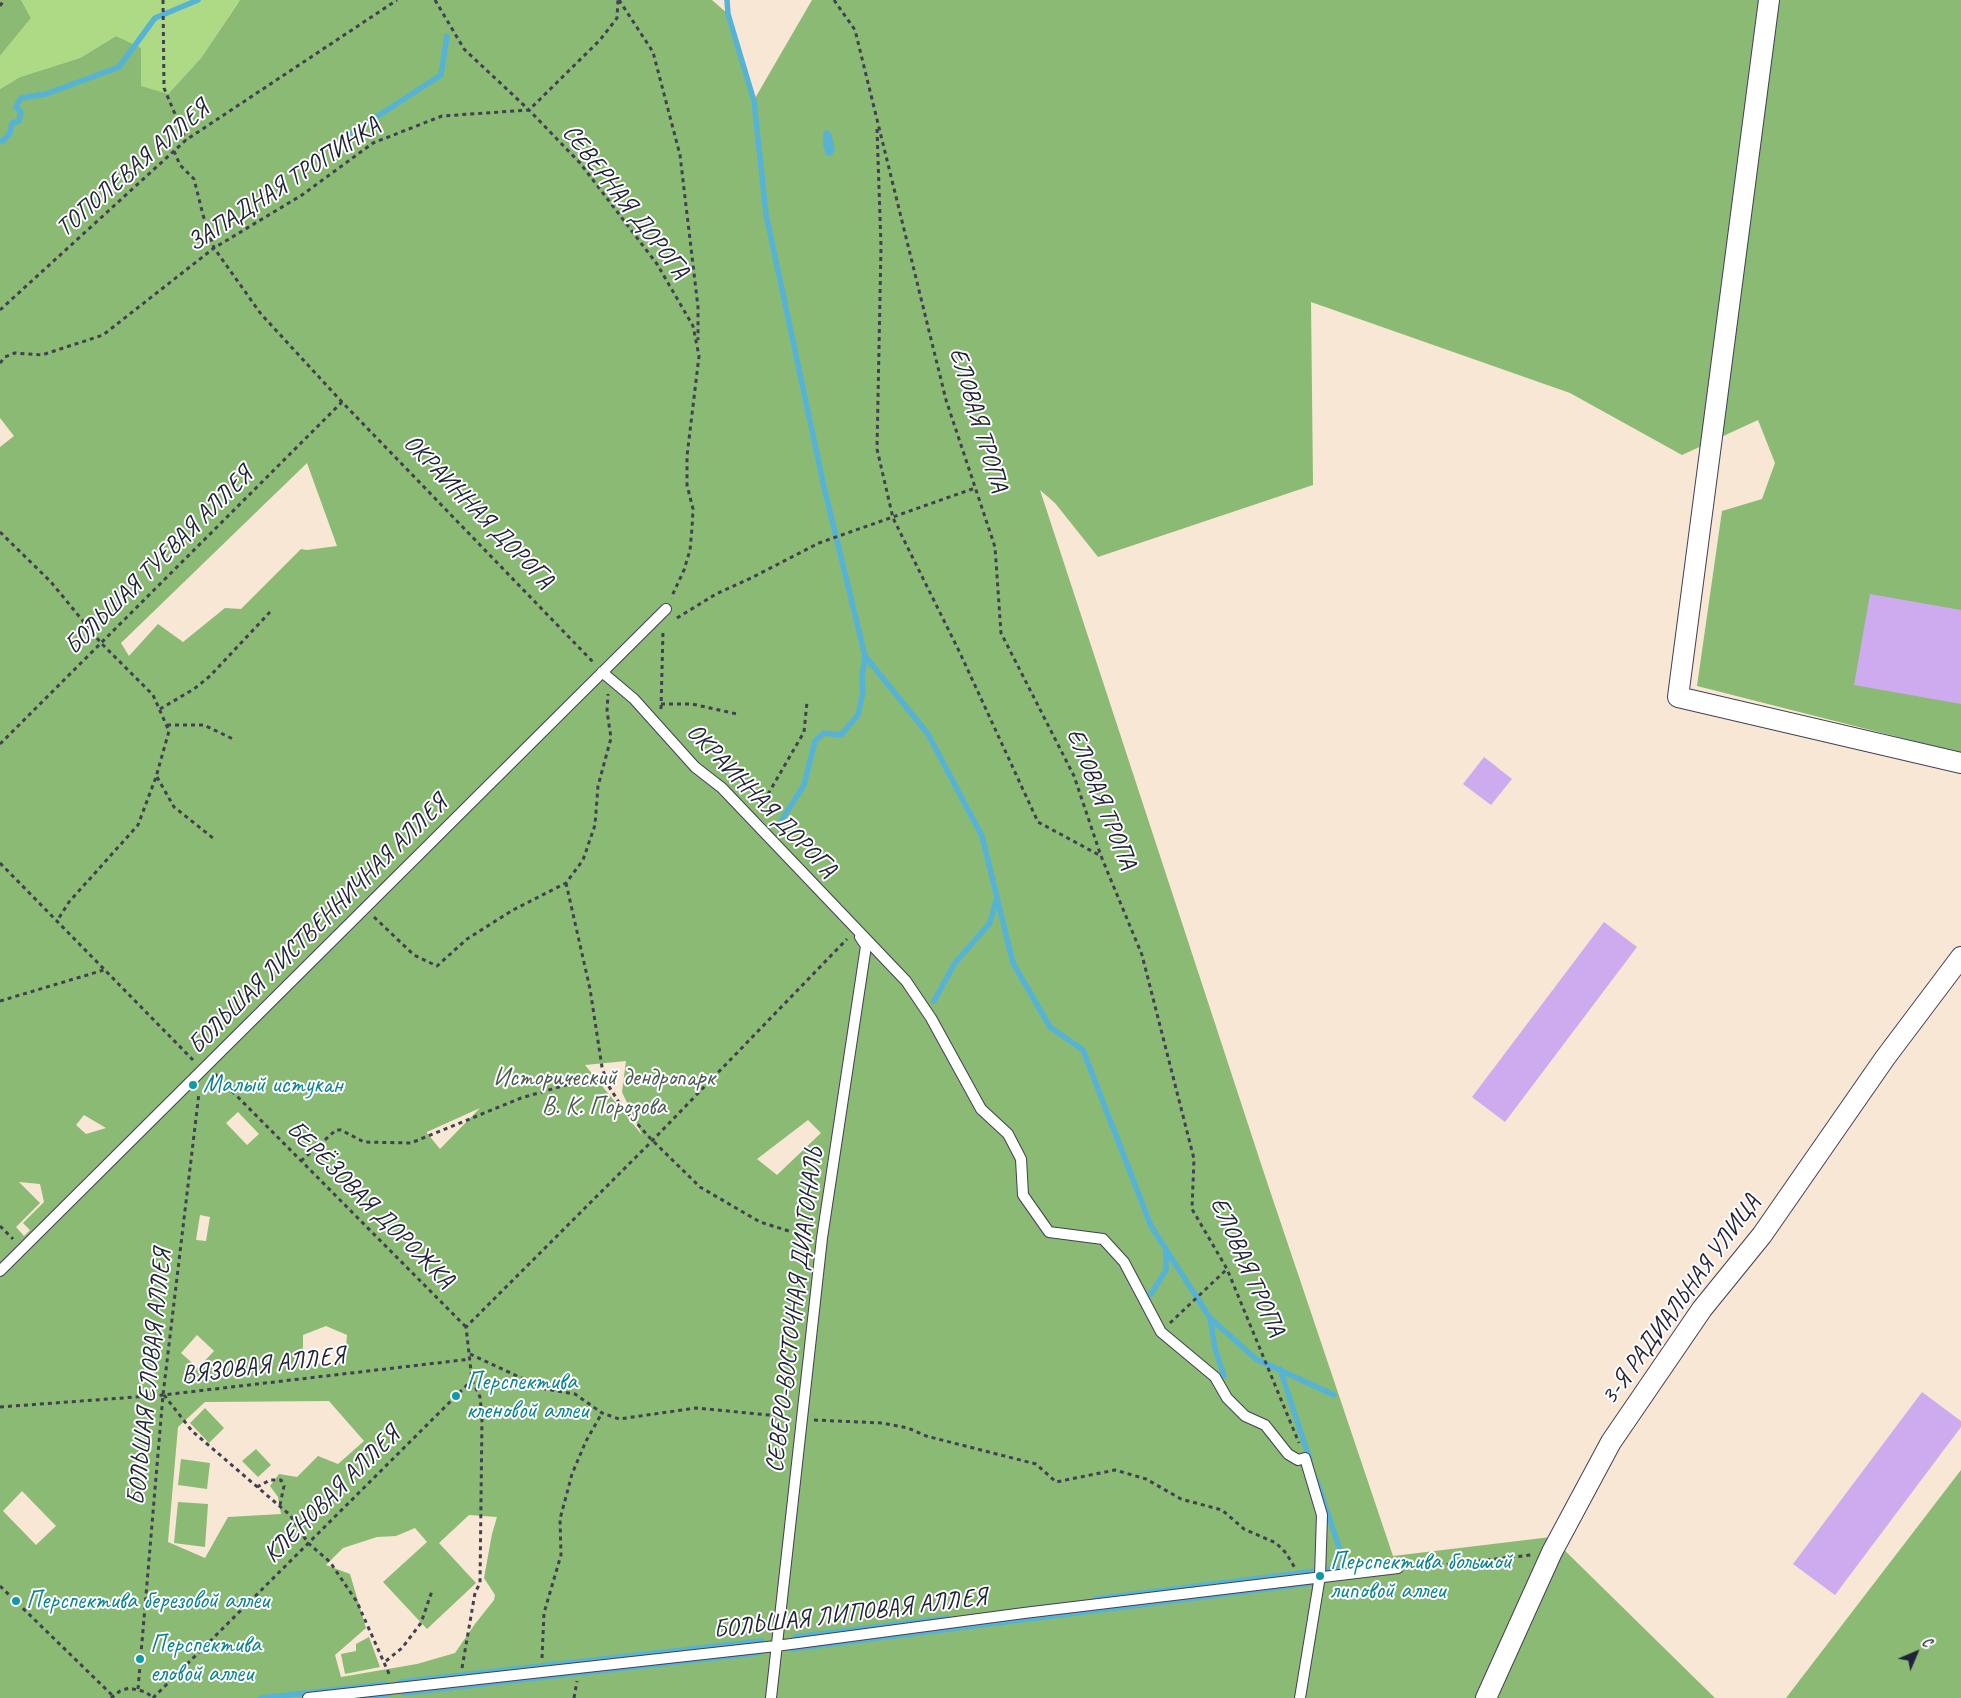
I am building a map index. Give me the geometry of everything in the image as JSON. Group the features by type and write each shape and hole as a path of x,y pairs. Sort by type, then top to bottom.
{"street":[{"path":"1769,0 1678,698 1961,764"},
{"name":"3-Я РАДИАЛЬНАЯ УЛИЦА","path":"1486,1698 1552,1552 1611,1442 1702,1309 1762,1235 1885,1058 1961,957"}],"lane":[{"name":"БОЛЬШАЯ ЛИСТВЕННИЧНАЯ АЛЛЕЯ","path":"0,1271 364,908 605,674 666,610"},
{"name":"ОКРАИННАЯ ДОРОГА","path":"605,674 634,699 695,767 722,788 906,981 931,1018 981,1109 1008,1134 1021,1159 1023,1195 1049,1232 1103,1239 1124,1262 1161,1332 1215,1376 1227,1398 1245,1416 1265,1425 1288,1454 1298,1460 1305,1458"},
{"name":"СЕВЕРО-ВОСТОЧНАЯ ДИАГОНАЛЬ","path":"771,1698 822,1238 866,946 856,930"},
{"path":"1300,1698 1320,1576 1322,1515 1305,1458"},
{"name":"БОЛЬШАЯ ЛИПОВАЯ АЛЛЕЯ","path":"308,1698 776,1646 1320,1576 1398,1568"}],"path":[{"path":"0,6 4,0"},
{"path":"163,0 164,88 186,140"},
{"name":"ТОПОЛЕВАЯ АЛЛЕЯ","path":"0,310 186,140 398,0"},
{"name":"СЕВЕРНАЯ ДОРОГА","path":"435,0 464,50 529,110 580,163 657,264 693,326 699,356 687,456 687,486 693,509 690,550 684,570 666,610 663,627 660,728"},
{"path":"529,110 600,40 617,18 619,0"},
{"path":"619,0 653,52 680,155 698,307 699,356"},
{"name":"ЕЛОВАЯ ТРОПА","path":"834,0 855,30 946,400 995,547 1001,633 1074,776 1101,856 1142,955 1194,1158 1192,1209 1227,1269 1305,1458"},
{"name":"ЗАПАДНАЯ ТРОПИНКА","path":"0,363 5,357 14,353 42,355 103,335 214,248 302,195 373,143 442,116 529,110"},
{"path":"877,121 881,246 877,449 893,518 960,653 1038,822 1101,856"},
{"name":"ОКРАИННАЯ ДОРОГА","path":"174,151 180,164 194,179 203,216 214,248 261,314 342,402 605,674"},
{"name":"БОЛЬШАЯ ТУЕВАЯ АЛЛЕЯ","path":"0,744 342,402"},
{"path":"663,627 716,594 819,542 893,518 975,488"},
{"path":"0,532 57,588 101,643 153,695 169,731 156,777 138,825 69,902 57,921"},
{"path":"160,709 194,689 210,676 270,612"},
{"path":"364,908 414,955 437,966 467,939 513,910 566,883 583,860 595,825 598,786 611,738 605,674"},
{"path":"755,823 765,799 804,732 807,702"},
{"path":"661,704 692,704 737,714"},
{"path":"167,725 204,725 233,739"},
{"path":"156,777 174,807 214,838"},
{"name":"БЕРЁЗОВАЯ ДОРОЖКА","path":"0,862 104,970 301,1161 466,1327"},
{"path":"566,883 590,989 602,1067 608,1085 622,1106 652,1141 700,1187 760,1222 803,1237 822,1238"},
{"path":"460,1681 475,1593 480,1583 482,1416 480,1397 472,1380 466,1327 652,1141 856,930"},
{"path":"0,1000 104,970"},
{"name":"БОЛЬШАЯ ЕЛОВАЯ АЛЛЕЯ","path":"138,1689 163,1395 204,1068"},
{"path":"301,1161 336,1130 341,1130 364,1142 411,1143 521,1098 580,1081 594,1080 608,1085"},
{"path":"0,1226 22,1249"},
{"path":"1161,1332 1227,1269"},
{"path":"470,1354 545,1388 575,1394 602,1413 619,1419 629,1420 656,1413 696,1408 844,1423 882,1423 908,1428 926,1436 1036,1464 1056,1482 1115,1470 1146,1479 1180,1499 1222,1510 1244,1529 1276,1542 1286,1553 1298,1574 1306,1578"},
{"name":"ВЯЗОВАЯ АЛЛЕЯ","path":"0,1408 163,1395 471,1359"},
{"name":"КЛЕНОВАЯ АЛЛЕЯ","path":"153,1698 472,1380"},
{"path":"163,1395 192,1431 256,1487 280,1505 290,1515 308,1543 330,1562 357,1602 386,1661 395,1688"},
{"path":"541,1672 544,1613 561,1555 560,1519 572,1474 586,1441 602,1413"},
{"path":"256,1487 270,1480 281,1480 284,1486 280,1505"},
{"path":"1415,1568 1552,1552"},
{"path":"0,1586 112,1697 129,1688 138,1689 153,1698"},
{"path":"386,1661 402,1648 420,1623 432,1591"}],"green space":[{"path":"0,0 21,0 31,18 0,56"},
{"path":"21,0 242,0 237,4 201,58 168,94 0,114 125,41 116,36 80,58 20,77 0,89 0,56 31,18"},
{"name":"Исторический дендропарк В. К. Порозова","path":"240,0 712,0 728,14 754,100 812,0 1961,0 1961,753 1697,686 1722,511 1762,499 1775,463 1758,420 1682,455 1570,393 1311,302 1313,485 1098,557 1055,503 1040,490 1266,1179 1393,1556 1551,1537 1715,1698 0,1698 0,447 14,436 0,418 0,89 20,77 80,58 116,36 141,48 141,86 168,94 201,58","holes":["307,463 337,546 301,549 241,609 225,608 183,642 158,624 129,656 121,643","626,1061 622,1092 642,1135 585,1065","480,1108 440,1149 427,1132","238,1112 259,1134 247,1145 226,1123","84,1115 106,1128 86,1134 76,1125","808,1120 821,1133 777,1175 757,1159","19,1182 40,1184 44,1202 23,1223 30,1230 24,1236 16,1227 40,1203","200,1215 210,1217 206,1241 196,1240","326,1326 347,1335 345,1359 303,1366 303,1335","197,1335 214,1351 198,1368 181,1353","329,1401 364,1441 338,1464 318,1456 297,1477 279,1474 270,1486 278,1497 281,1514 228,1517 205,1558 168,1542 178,1427 205,1402","22,1491 56,1526 36,1545 3,1511","469,1515 497,1517 484,1578 495,1595 494,1600 455,1653 417,1664 341,1677 335,1655 366,1628 350,1574 326,1565 343,1548 377,1537 396,1536 415,1528 427,1542 383,1582 427,1629 476,1583 439,1543"]},
{"path":"205,1408 224,1428 209,1443 190,1423"},
{"path":"256,1449 271,1465 258,1477 242,1461"},
{"path":"181,1459 210,1463 207,1489 178,1485"},
{"path":"1961,1470 1961,1698 1786,1698"},
{"path":"178,1502 208,1504 205,1547 174,1543"},
{"path":"369,1637 380,1667 345,1674 341,1654 356,1651 356,1644"}],"water":[{"path":"826,130 831,133 835,150 831,156 826,155 823,144 823,133"}],"building":[{"path":"1870,594 1961,610 1961,704 1854,685"},
{"path":"1484,757 1512,779 1491,805 1463,784"},
{"path":"1604,922 1637,947 1505,1122 1472,1097"},
{"path":"1922,1392 1961,1421 1961,1427 1835,1595 1793,1564"}],"waterway":[{"path":"0,141 3,141 10,133 12,123 19,121 21,112 16,107 21,98 46,94 119,67 155,18 198,0"},
{"path":"727,0 728,14 754,101 766,214 824,487 865,656 928,734 982,836 1013,963 1050,1027 1083,1050 1151,1226 1210,1318 1256,1359 1334,1395"},
{"path":"350,134 441,75 447,36"},
{"path":"778,826 804,785 815,741 824,733 841,735 858,715 863,692 862,677 865,656"},
{"path":"934,1001 955,963 990,923 996,901"},
{"path":"1151,1294 1166,1270 1166,1249"},
{"path":"1210,1318 1215,1348 1224,1376"},
{"path":"1280,1369 1310,1460"},
{"path":"1317,1481 1346,1568 1344,1572"},
{"path":"1095,1599 1372,1564"},
{"path":"792,1649 1313,1583"},
{"path":"795,1637 947,1618"},
{"path":"400,1682 762,1641"},
{"path":"404,1693 759,1653"},
{"path":"261,1698 386,1684"},
{"path":"355,1698 389,1694"}],"place":[{"name":"Малый истукан","path":"193,1085"},
{"name":"Перспектива кленовой аллеи","path":"456,1396"},
{"name":"Перспектива большой липовой аллеи","path":"1320,1576"},
{"name":"Перспектива березовой аллеи","path":"16,1601"},
{"name":"Перспектива еловой аллеи","path":"140,1659"}]}
